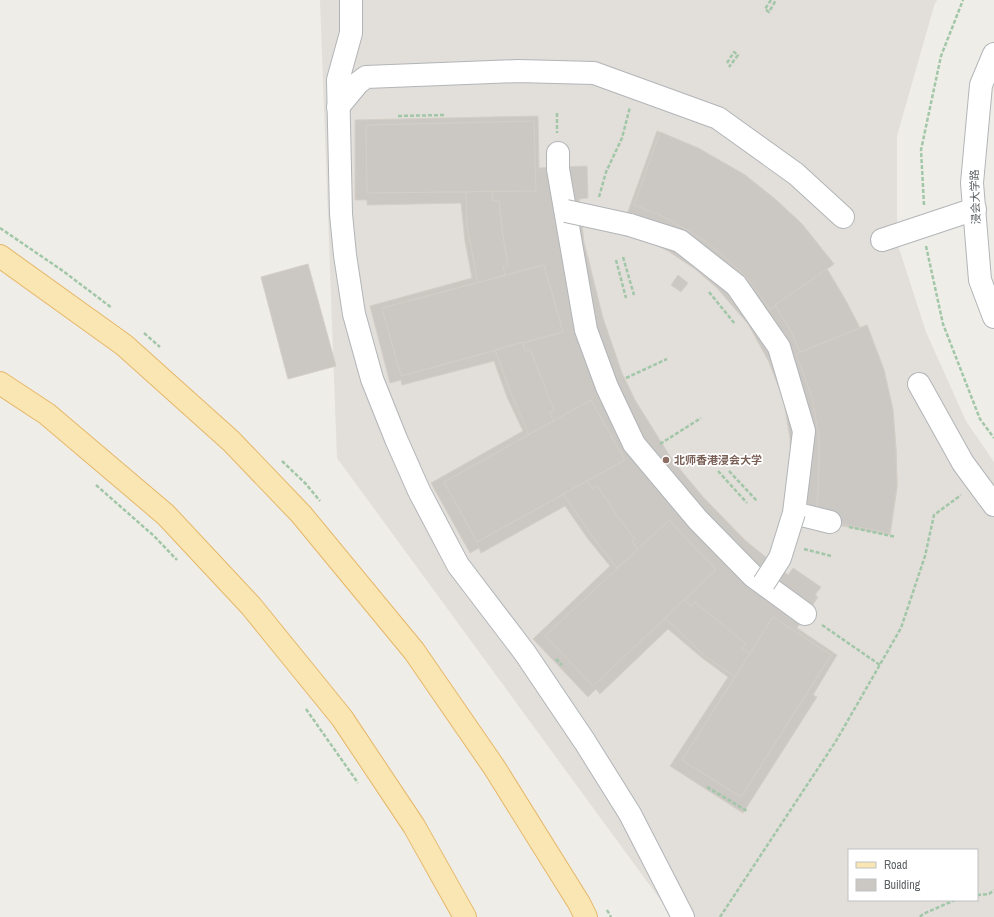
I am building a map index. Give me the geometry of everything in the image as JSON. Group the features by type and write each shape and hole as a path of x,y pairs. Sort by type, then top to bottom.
{"main road":[{"path":"0,256 124,345 231,441 301,514 414,651 494,766 586,917"},
{"path":"0,383 47,414 166,515 251,606 342,718 414,826 465,917"}],"street":[{"path":"351,0 351,34 338,80 341,214 345,255 354,314 372,379 419,491 458,565 525,653 585,742 630,814 683,917"},
{"name":"浸会大学路","path":"994,54 980,85 972,184 980,280 994,316"},
{"path":"338,107 358,83 366,77 518,71 594,73 718,118 796,174 843,217"},
{"path":"558,154 558,169 586,330 607,387 634,444 698,520 753,576 805,614"},
{"path":"882,240 975,209"},
{"path":"566,211 630,225 680,241 736,285 779,347 804,431 794,513 780,558 764,583"},
{"path":"919,384 963,463 994,506"},
{"path":"794,513 830,522"}],"path":[{"path":"771,0 765,9 768,12 776,0"},
{"path":"727,63 734,52 738,55 729,68"},
{"path":"598,198 606,172 622,138 635,87"},
{"path":"398,116 445,115"},
{"path":"623,257 634,295"},
{"path":"616,260 626,298"},
{"path":"708,291 736,325"},
{"path":"607,387 667,359"},
{"path":"643,455 701,418"},
{"path":"718,471 747,503"},
{"path":"729,471 757,501"},
{"path":"94,484 154,536 180,563"},
{"path":"720,917 836,741 902,628 925,556 934,515 978,484"},
{"path":"830,522 896,537"},
{"path":"800,547 831,556"},
{"path":"842,638 880,665"},
{"path":"305,709 360,786"},
{"path":"707,786 747,811"},
{"path":"978,895 989,894 994,890"},
{"path":"920,917 923,914 953,901"}],"shaded area":[{"name":"北师香港浸会大学","path":"320,0 937,0 897,136 897,242 926,332 966,421 994,462 994,917 673,917 337,458"}],"building":[{"path":"538,116 539,168 587,166 588,198 579,199 584,242 603,318 622,373 635,400 673,461 704,498 746,541 788,575 793,568 821,587 815,595 818,597 797,628 837,655 813,695 817,697 743,813 670,766 728,677 701,657 668,629 600,694 596,689 588,697 533,639 610,566 588,539 565,506 481,553 479,548 470,553 431,483 523,431 507,397 494,361 402,385 401,380 390,383 370,306 472,278 465,241 461,203 367,205 367,200 355,200 355,120"},
{"path":"534,121 536,191 367,193 366,125"},
{"path":"657,131 698,148 745,175 775,199 802,224 834,264 827,269 860,328 867,325 884,370 893,410 897,487 890,535 786,515 792,478 790,439 784,401 769,362 748,324 717,288 695,269 668,251 646,240 625,220"},
{"path":"660,132 698,148 745,175 775,199 802,224 834,264 770,309 747,278 720,253 698,236 658,214 634,205"},
{"path":"492,191 493,201 499,200 508,265 503,267 505,275 478,283 467,226 466,192"},
{"path":"308,264 336,366 288,379 261,277"},
{"path":"544,265 563,332 401,376 382,308"},
{"path":"827,269 860,328 800,352 791,331 775,305"},
{"path":"678,275 688,283 681,292 671,285"},
{"path":"867,325 884,370 893,410 897,487 890,533 815,519 818,493 819,437 812,397 796,354"},
{"path":"523,342 525,351 530,349 554,410 549,412 554,421 529,435 512,396 495,350"},
{"path":"591,400 625,460 477,542 444,482"},
{"path":"587,481 592,489 597,485 615,513 635,539 632,542 638,549 617,568 563,494"},
{"path":"669,520 716,570 593,686 545,636"},
{"path":"684,600 691,606 695,602 746,644 742,648 750,654 735,677 705,656 665,618"},
{"path":"773,617 831,655 741,797 682,760"}],"place":[{"name":"北师香港浸会大学","path":"666,460"}]}
